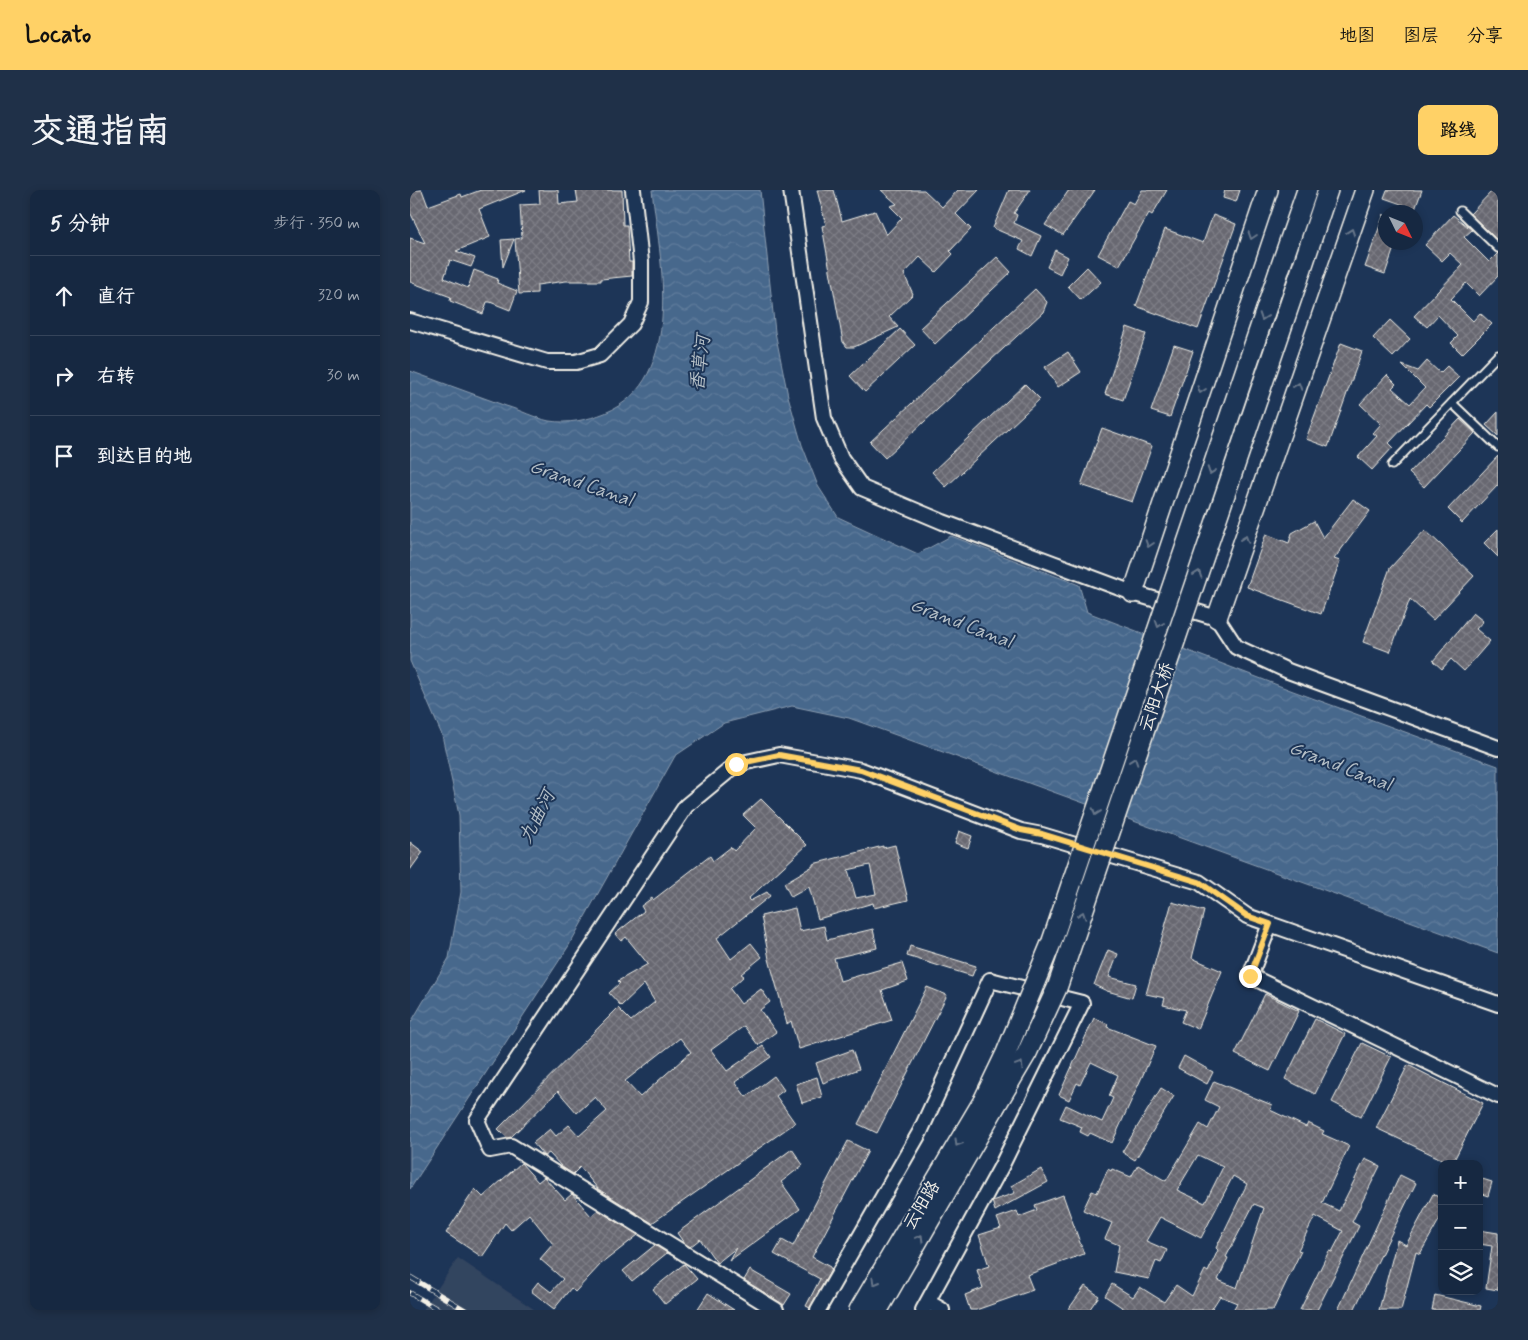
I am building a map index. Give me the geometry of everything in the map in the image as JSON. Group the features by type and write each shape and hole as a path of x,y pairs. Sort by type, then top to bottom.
{"street":[{"path":"410,320 547,362 576,362 600,355 631,324 640,302 641,262 633,190"},
{"path":"791,190 824,418 841,458 862,488 943,522 1133,593 1217,618 1236,647 1288,671 1498,748"},
{"path":"1133,593 1268,190"},
{"name":"云阳大桥","path":"989,1104 1006,1053 1052,941 1307,190"},
{"name":"云阳大桥","path":"989,1104 1027,1053 1057,988 1328,190"},
{"path":"1217,618 1365,190"},
{"path":"776,1310 511,1146 490,1150 477,1120 686,806 736,764 779,755 861,770 1021,830 1042,834 1199,882 1247,916 1498,1004"},
{"path":"1270,924 1250,976 1498,1096"},
{"path":"818,1310 920,1132 990,980 1082,1003 1001,1167 925,1306 942,1310"},
{"name":"云阳路","path":"859,1310 989,1104"},
{"name":"云阳路","path":"878,1310 989,1104"}],"lane":[{"path":"1460,211 1498,248"},
{"path":"1392,465 1498,355"},
{"path":"1452,403 1498,447"}],"shaded area":[{"path":"458,1258 535,1310 423,1310"}],"water":[{"path":"652,190 760,190 775,332 788,396 802,445 818,486 838,517 918,554 951,536 1079,585 1087,612 1293,691 1498,766 1498,953 849,718 792,706 724,723 675,756 568,947 410,1189 410,1024 449,958 461,892 459,815 442,735 410,661 410,371 538,418 556,422 571,422 591,418 605,413 631,396 648,373 658,345 662,314 660,249"}],"building":[{"path":"410,190 422,190 428,206 461,194 462,197 481,190 526,190 479,209 490,237 456,251 475,258 471,267 450,260 444,278 468,288 474,270 498,279 497,283 517,291 510,310 487,302 483,314 450,301 451,297 410,282 410,238 425,243 410,212"},
{"path":"539,190 558,190 559,204 578,202 576,190 622,190 623,225 627,225 629,262 632,262 632,276 601,279 601,281 566,281 537,285 537,293 519,294 515,239 522,238 520,205 540,204"},
{"path":"817,190 834,190 842,221 875,211 886,235 902,218 890,206 897,204 881,190 924,190 942,207 958,190 979,190 956,214 971,229 950,251 953,254 936,272 920,257 904,274 913,294 889,317 898,327 854,347 847,347 843,342 822,226 826,225"},
{"path":"1009,190 1030,190 1014,213 1017,215 1014,223 1041,236 1032,256 1019,249 1023,241 993,228"},
{"path":"1069,190 1095,190 1063,235 1045,225"},
{"path":"1142,190 1167,190 1152,215 1149,213 1119,266 1098,255 1128,201 1134,204"},
{"path":"1225,190 1240,190 1236,202 1223,198"},
{"path":"1387,190 1422,190 1417,205 1404,205 1384,198"},
{"path":"1493,190 1498,190 1498,241 1470,214"},
{"path":"1213,215 1236,224 1198,329 1136,306 1165,229 1203,243"},
{"path":"1453,215 1472,230 1464,237 1489,262 1498,253 1498,276 1479,296 1466,283 1451,299 1473,321 1480,313 1492,324 1462,354 1451,343 1458,336 1438,315 1427,327 1414,316 1463,265 1450,253 1442,261 1425,245"},
{"path":"1378,231 1378,250 1393,250 1385,274 1365,267"},
{"path":"514,239 503,267 501,240"},
{"path":"1055,250 1068,257 1060,274 1047,267"},
{"path":"997,257 1011,272 935,344 920,328"},
{"path":"1087,267 1101,282 1081,300 1068,286"},
{"path":"1035,289 1047,302 1043,312 885,458 870,442"},
{"path":"1390,320 1410,339 1393,357 1373,338"},
{"path":"1127,327 1146,334 1123,400 1105,394"},
{"path":"900,329 915,345 865,392 850,376"},
{"path":"1341,343 1362,351 1328,447 1306,439"},
{"path":"1174,345 1193,351 1170,417 1151,411"},
{"path":"1068,352 1081,372 1058,387 1045,367"},
{"path":"1427,361 1440,373 1447,366 1459,377 1429,407 1426,404 1389,443 1393,447 1372,470 1358,457 1377,436 1373,433 1381,424 1360,404 1387,375 1396,384 1392,388 1410,404 1425,388 1402,365 1418,371"},
{"path":"1025,384 1040,399 946,487 932,472"},
{"path":"1498,412 1498,436 1486,425"},
{"path":"1460,419 1475,433 1424,487 1409,473"},
{"path":"1102,428 1152,446 1132,502 1081,485"},
{"path":"1498,456 1498,485 1462,523 1448,509"},
{"path":"1353,499 1370,511 1334,559 1340,561 1321,614 1247,587 1266,534 1289,543 1292,533 1314,521 1323,538"},
{"path":"1498,529 1498,557 1484,543"},
{"path":"1425,530 1474,576 1433,620 1410,599 1390,652 1363,642 1390,568"},
{"path":"1473,613 1483,621 1476,629 1490,641 1464,671 1451,659 1442,669 1433,661"},
{"path":"761,799 807,845 748,899 750,901 767,892 770,896 717,938 731,959 751,943 762,957 741,974 744,976 730,989 741,1004 761,989 770,1002 760,1010 776,1032 758,1045 744,1026 711,1050 727,1071 763,1046 771,1057 735,1082 746,1097 774,1076 784,1090 776,1096 795,1123 652,1223 598,1189 580,1167 573,1174 562,1167 549,1153 544,1156 533,1143 550,1129 556,1136 569,1125 579,1136 607,1111 595,1097 577,1113 558,1091 511,1137 507,1138 498,1129 618,1008 631,1021 655,1002 644,984 621,1006 609,993 620,983 618,981 648,964 626,937 621,941 615,934 644,911 641,906 652,898 653,900 710,856 713,861 731,847 734,851 756,828 743,815","holes":["680,1038 691,1052 640,1097 625,1081"]},
{"path":"959,831 972,836 968,848 955,843"},
{"path":"410,842 423,852 410,870"},
{"path":"895,845 908,900 874,908 873,903 818,919 809,887 791,897 784,883 813,866 813,864 883,846 883,848","holes":["870,865 876,894 856,898 848,870"]},
{"path":"1172,902 1204,911 1192,958 1222,971 1198,1029 1181,1022 1186,1010 1163,1005 1165,998 1146,994"},
{"path":"795,908 800,931 824,926 827,940 873,929 877,948 834,958 840,981 902,963 908,981 882,990 892,1020 799,1049 791,1021 787,1024 769,959 761,916"},
{"path":"910,946 976,966 972,976 907,956"},
{"path":"1108,950 1118,954 1109,977 1136,984 1132,998 1094,985"},
{"path":"927,987 947,995 877,1133 858,1124"},
{"path":"1265,994 1299,1011 1270,1071 1235,1054"},
{"path":"1094,1018 1108,1024 1107,1027 1156,1046 1112,1143 1090,1133 1088,1136 1080,1132 1082,1127 1060,1118 1066,1105 1102,1122 1113,1098 1109,1096 1118,1075 1091,1062 1080,1085 1077,1083 1069,1100 1059,1095"},
{"path":"1315,1019 1345,1034 1315,1094 1285,1079"},
{"path":"1362,1043 1391,1057 1361,1117 1332,1102"},
{"path":"852,1050 859,1069 823,1083 816,1063"},
{"path":"1184,1056 1213,1072 1207,1084 1178,1068"},
{"path":"1408,1065 1483,1103 1454,1160 1444,1160 1376,1128"},
{"path":"817,1077 822,1097 802,1103 796,1084"},
{"path":"1214,1081 1272,1105 1270,1110 1306,1127 1308,1123 1324,1131 1322,1134 1349,1146 1322,1203 1339,1211 1365,1159 1380,1166 1352,1222 1359,1226 1317,1310 1300,1310 1329,1251 1332,1252 1343,1231 1315,1216 1298,1250 1301,1251 1273,1310 1233,1310 1237,1303 1220,1296 1211,1310 1126,1310 1105,1296 1112,1284 1133,1297 1140,1287 1164,1302 1176,1285 1192,1296 1205,1270 1208,1272 1218,1250 1216,1248 1247,1184 1233,1176 1201,1238 1160,1217 1146,1241 1167,1250 1161,1263 1156,1261 1149,1279 1114,1272 1119,1245 1105,1239 1112,1223 1083,1210 1092,1191 1097,1193 1108,1169 1131,1177 1138,1165 1166,1181 1200,1124 1208,1129 1219,1107 1205,1100","holes":["1198,1155 1223,1167 1205,1203 1177,1190","1254,1204 1264,1208 1237,1288 1218,1280 1228,1258 1226,1257"]},
{"path":"1161,1088 1174,1096 1135,1160 1122,1152"},
{"path":"848,1141 868,1151 812,1257 830,1267 831,1270 810,1308 806,1306 820,1279 774,1254 782,1240 793,1246"},
{"path":"792,1149 803,1165 781,1182 800,1209 729,1261 736,1248 717,1263 700,1239 690,1247 684,1243 677,1233"},
{"path":"521,1163 538,1182 544,1177 565,1200 572,1194 591,1216 598,1210 638,1235 601,1264 575,1292 571,1288 554,1309 531,1291 538,1282 551,1292 563,1279 540,1259 553,1244 529,1214 511,1230 505,1223 482,1257 446,1233 475,1189 483,1197"},
{"path":"1041,1169 1048,1182 995,1211 992,1201 1015,1193 1011,1186"},
{"path":"1400,1175 1416,1183 1354,1310 1338,1310"},
{"path":"1483,1179 1492,1182 1488,1196 1483,1194"},
{"path":"1433,1194 1438,1197 1438,1222 1420,1254 1416,1252 1401,1310 1379,1310 1397,1240 1406,1245"},
{"path":"1063,1195 1084,1254 1027,1275 1033,1290 976,1310 970,1310 965,1295 983,1288 977,1270 989,1266 979,1235 1001,1228 997,1218 1017,1211 1019,1217 1037,1210 1035,1205"},
{"path":"1483,1231 1498,1233 1498,1290 1486,1288 1492,1246 1483,1245"},
{"path":"655,1245 667,1253 632,1281 623,1271"},
{"path":"684,1264 697,1279 665,1304 653,1289"},
{"path":"750,1270 791,1294 784,1305 744,1280"},
{"path":"1085,1286 1099,1296 1089,1310 1068,1310"},
{"path":"708,1293 734,1310 697,1310"},
{"path":"1435,1295 1481,1306 1480,1310 1432,1310"}],"railway":[{"path":"410,1277 465,1310"},
{"path":"410,1293 439,1310"}],"route":[{"path":"736,764 779,755 861,770 1021,830 1042,834 1199,882 1247,916 1270,924 1250,976"}],"water label":[{"name":"香草河","path":"699,363"},
{"name":"Grand Canal","path":"582,482"},
{"name":"Grand Canal","path":"962,622"},
{"name":"Grand Canal","path":"1341,765"},
{"name":"九曲河","path":"536,816"}]}
